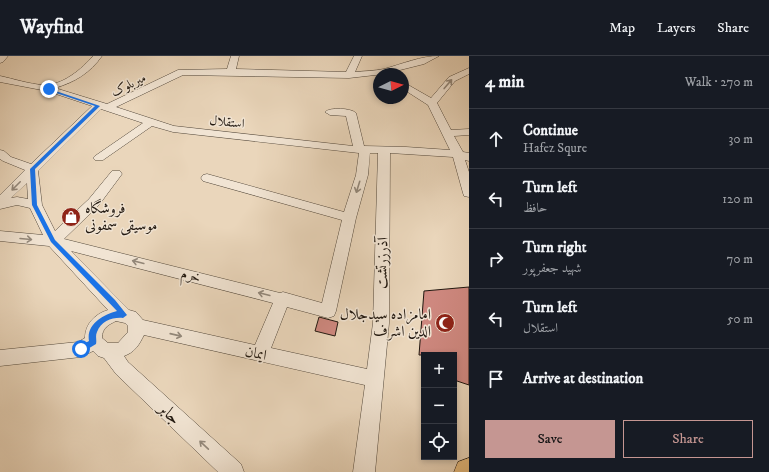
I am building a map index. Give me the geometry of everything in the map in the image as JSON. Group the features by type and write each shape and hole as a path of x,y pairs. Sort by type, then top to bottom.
{"street":[{"path":"0,60 4,56"},
{"path":"44,88 71,80 89,67 98,56"},
{"path":"231,72 236,56"},
{"path":"349,75 358,56"},
{"name":"میربلوک","path":"400,68 435,56"},
{"path":"432,103 452,79 469,71"},
{"name":"میربلوک","path":"0,202 32,169 102,107 181,72 349,75 373,74"},
{"name":"استقلال","path":"0,79 44,88 173,129 362,149 384,149 464,155"},
{"path":"409,89 432,103 448,133 464,155 469,193"},
{"path":"207,178 349,218 362,175 362,149 351,113 330,112"},
{"path":"99,158 152,122"},
{"path":"448,133 469,132"},
{"name":"آذرزرتشت","path":"364,472 381,323 384,149"},
{"path":"0,153 7,159 32,169 34,205 53,241 123,315"},
{"path":"53,241 94,202 116,174"},
{"path":"0,205 17,201 34,205"},
{"name":"خرم","path":"0,236 53,241 283,298 328,311 349,218"},
{"path":"260,354 283,298"},
{"path":"0,358 102,347 124,349 131,344 138,332 138,326 135,321 123,315 116,314 102,320 94,330 92,336 102,347"},
{"name":"ایمان","path":"138,326 374,379"},
{"name":"جابر","path":"102,347 122,368 233,472"}],"building":[{"name":"امامزاده سیدجلال الدین اشرف","path":"469,287 469,385 457,381 457,352 421,352 421,355 419,355 424,291"},
{"path":"319,317 338,322 335,336 315,331"}],"place":[{"name":"فروشگاه موسیقی سمفونی","path":"71,217"},
{"name":"امامزاده سیدجلال الدین اشرف","path":"445,323"}],"route":[{"path":"49,89 98,106 32,169 34,205 53,241 123,315 116,314 102,320 94,330 92,336 94,342 81,349"}]}
